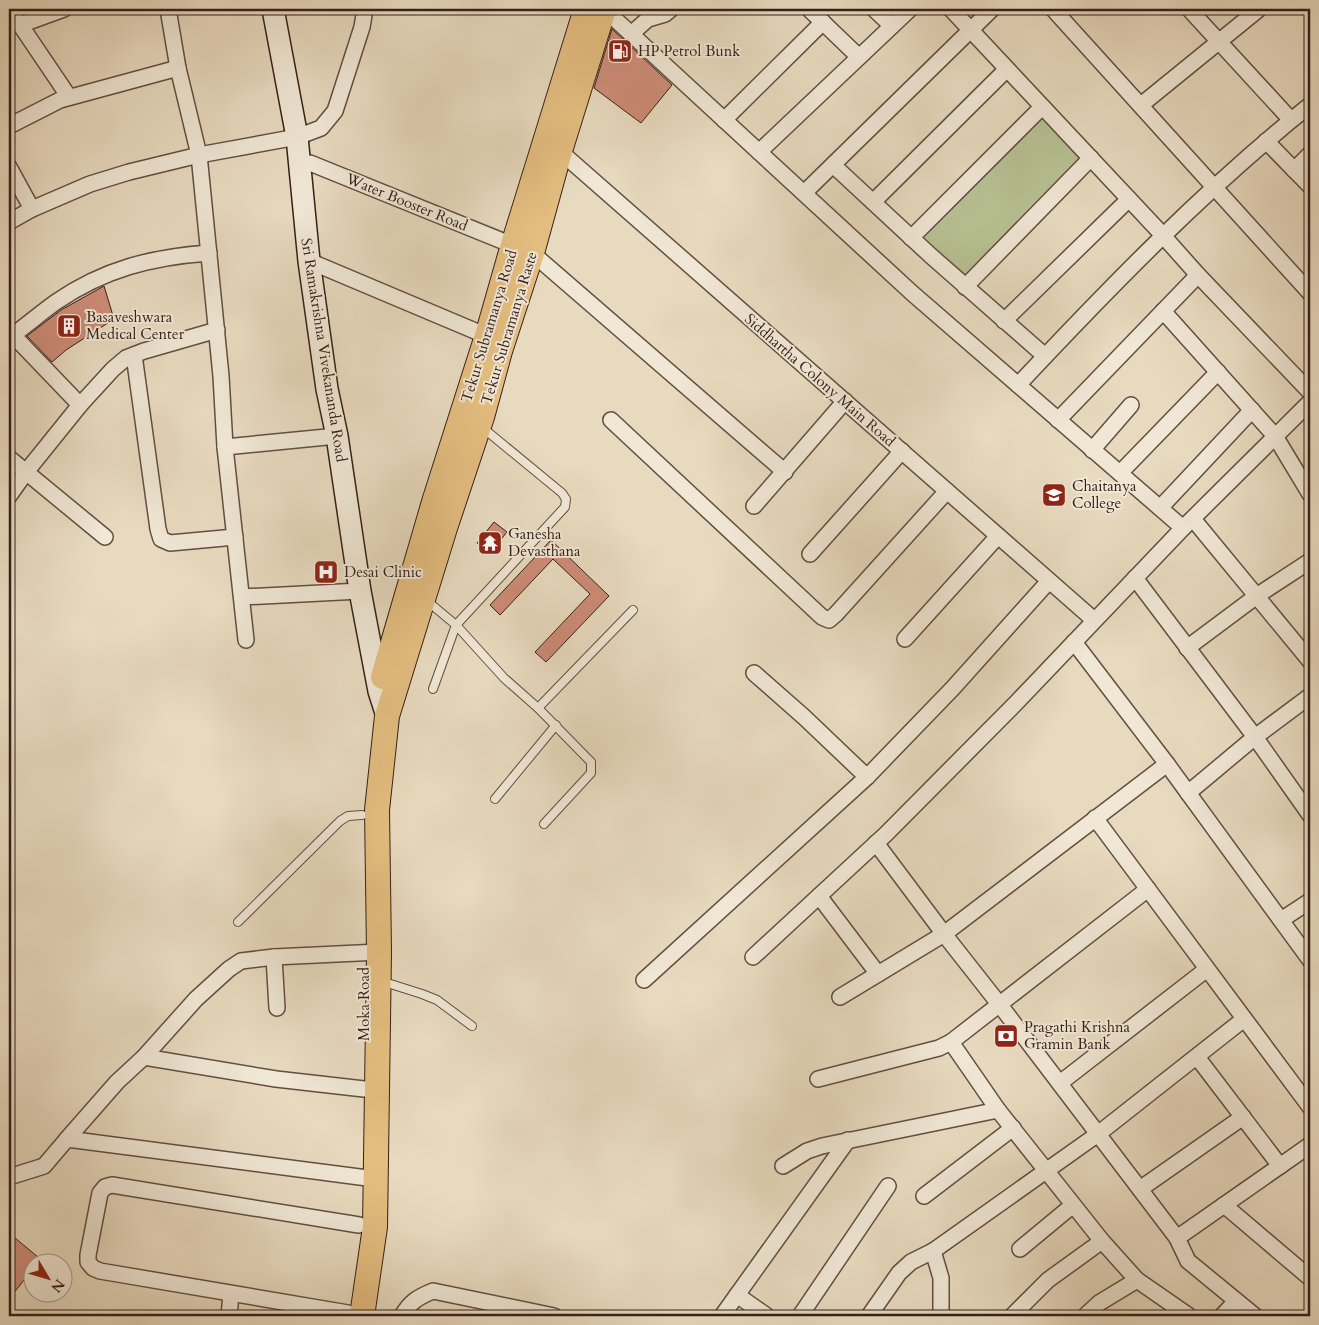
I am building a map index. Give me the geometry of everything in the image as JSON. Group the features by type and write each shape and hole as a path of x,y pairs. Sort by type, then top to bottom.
{"main road":[{"name":"Sri Ramakrishna Vivekananda Road","path":"273,9 298,137 309,261 327,389 337,436 360,591 379,691 387,716"},
{"name":"Tekur Subramanya Road","path":"401,645 434,502 487,336 522,249 553,145 586,9"},
{"path":"553,145 604,9"},
{"name":"Tekur Subramanya Raste","path":"401,645 424,599 479,425 500,351 522,249"},
{"name":"Moka Road","path":"353,1315 360,1225 368,1178 378,980 371,952 362,815 379,691 401,645"},
{"name":"Moka Road","path":"353,1315 374,1227 368,1178 364,1089 377,810 387,716 401,645"}],"street":[{"path":"20,25 64,9"},
{"path":"168,9 178,68 199,156 225,447 246,640"},
{"path":"9,222 32,209 98,181 199,156 298,137 321,128 335,111 362,27 365,9"},
{"path":"604,9 912,293 1160,508 1188,524 1258,595 1310,661"},
{"path":"631,34 648,20 665,14 671,9"},
{"path":"809,9 859,57"},
{"path":"874,9 892,26"},
{"path":"759,152 910,9"},
{"path":"951,9 1198,275 1310,392"},
{"path":"804,194 992,9"},
{"path":"1053,9 1310,292"},
{"path":"1189,9 1291,120"},
{"path":"1141,105 1259,9"},
{"path":"9,11 68,97"},
{"path":"724,120 823,22"},
{"path":"9,126 68,97 178,68"},
{"path":"873,202 1007,69"},
{"path":"1018,385 1163,236 1266,141 1310,105"},
{"path":"911,238 1042,107"},
{"path":"1266,141 1310,186"},
{"name":"Siddhartha Colony Main Road","path":"553,145 1094,620"},
{"path":"1294,170 1310,154"},
{"path":"965,287 1091,158"},
{"name":"Water Booster Road","path":"300,165 310,163 522,249 785,472"},
{"path":"833,165 965,287 1045,356"},
{"path":"9,167 32,209"},
{"path":"1004,321 1130,200"},
{"path":"80,405 11,333 56,302 112,272 149,260 209,253"},
{"path":"309,261 487,336"},
{"path":"1058,420 1198,275"},
{"path":"1163,311 1275,436 1310,494"},
{"path":"9,496 80,405 112,370 126,358 216,330"},
{"path":"134,354 158,529 161,539 170,543 236,537"},
{"path":"1120,473 1218,372"},
{"path":"754,506 845,401"},
{"path":"753,957 876,843 1016,703 1135,578 1310,402"},
{"path":"1092,450 1131,405"},
{"path":"1160,508 1252,410"},
{"path":"611,420 822,617 828,620 836,614 947,491"},
{"path":"225,447 337,436"},
{"path":"810,554 902,451"},
{"path":"9,458 105,537"},
{"path":"905,639 998,536"},
{"path":"1187,648 1258,595 1310,561"},
{"path":"1135,578 1255,737 1310,815"},
{"path":"644,980 867,777 953,688 1049,580"},
{"path":"242,597 360,591"},
{"path":"1074,642 1167,764 1310,960"},
{"path":"754,673 867,777"},
{"path":"1188,793 1255,737 1310,696"},
{"path":"840,997 944,934 1167,764"},
{"path":"1095,818 1310,1107"},
{"path":"876,843 1177,1238 1188,1261 1255,1316"},
{"path":"818,1079 939,1048 951,1042 1148,890"},
{"path":"820,896 878,974"},
{"path":"1281,920 1310,900"},
{"path":"9,1177 44,1166 117,1082 144,1057 196,999 229,969 241,961 274,957 371,952"},
{"path":"274,957 277,1008"},
{"path":"1060,1083 1207,969"},
{"path":"869,1316 899,1273 911,1262 933,1251 1098,1134 1244,1019"},
{"path":"951,1042 998,1110 1102,1241 1137,1280 1189,1316"},
{"path":"144,1057 276,1079 364,1089"},
{"path":"1197,1057 1280,1166"},
{"path":"783,1166 807,1152 822,1146 998,1110"},
{"path":"1140,1189 1243,1117"},
{"path":"924,1196 1013,1128"},
{"path":"68,1139 368,1178"},
{"path":"722,1316 848,1140"},
{"path":"1177,1238 1310,1145"},
{"path":"353,1315 100,1271 93,1268 88,1262 88,1255 100,1193 105,1187 112,1184 360,1225"},
{"path":"800,1316 888,1186"},
{"path":"1020,1249 1073,1205"},
{"path":"1224,1205 1307,1269"},
{"path":"1012,1316 1048,1280 1102,1241"},
{"path":"933,1251 941,1278 941,1316"},
{"path":"1085,1316 1099,1303 1137,1280"},
{"path":"402,1316 408,1306 418,1297 433,1291 545,1315"},
{"path":"229,1316 232,1294"},
{"path":"737,1295 767,1316"},
{"path":"1222,1316 1236,1301"}],"lane":[{"path":"433,689 456,625 565,507 566,500 562,493 479,425"},
{"path":"424,599 456,625 504,678 538,708 591,762 592,773 544,824"},
{"path":"538,708 633,610"},
{"path":"494,799 556,726"},
{"path":"238,922 340,821 348,816 362,815"},
{"path":"378,980 437,1000 472,1026"}],"green space":[{"path":"1040,109 1089,156 966,283 916,237"}],"building":[{"name":"HP Petrol Bunk","path":"612,29 672,85 641,123 594,88"},
{"name":"Basaveshwara Medical Center","path":"104,286 114,319 66,350 52,362 27,336 61,310"},
{"path":"494,522 507,532 490,553 477,543"},
{"path":"551,540 609,596 546,662 535,652 590,594 553,559 500,615 490,605"},
{"path":"9,1233 32,1252 22,1252 22,1283 9,1299"}],"place":[{"name":"HP Petrol Bunk","path":"620,51"},
{"name":"Basaveshwara Medical Center","path":"69,326"},
{"name":"Chaitanya College","path":"1054,495"},
{"name":"Ganesha Devasthana","path":"490,543"},
{"name":"Desai Clinic","path":"326,572"},
{"name":"Pragathi Krishna Gramin Bank","path":"1006,1036"}]}
